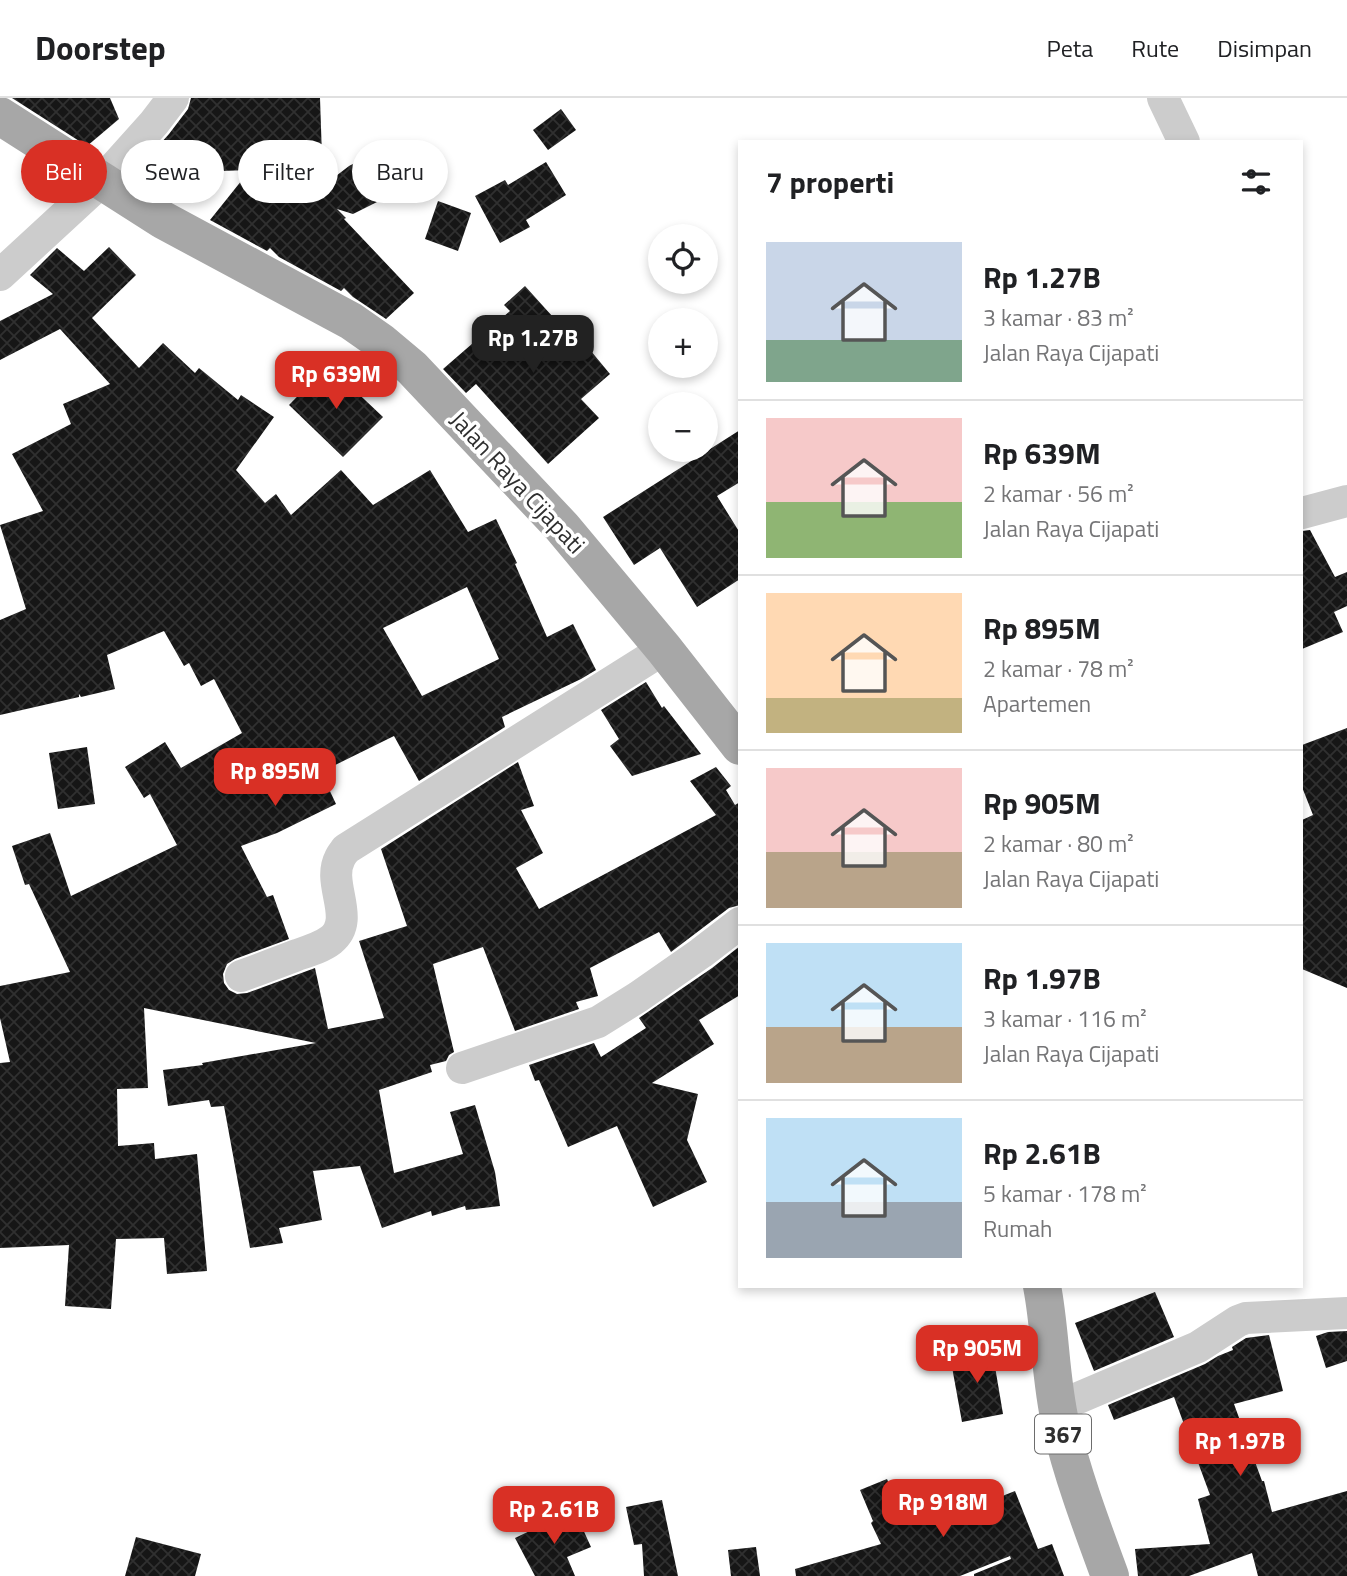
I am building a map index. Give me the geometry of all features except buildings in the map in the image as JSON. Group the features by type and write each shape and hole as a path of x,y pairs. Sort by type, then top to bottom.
{"main road":[{"name":"Jalan Raya Cijapati","path":"0,116 38,140"},
{"name":"Jalan Raya Cijapati","path":"107,184 163,220 351,321 412,368 562,527 664,649 738,743"},
{"name":"367","path":"1042,1288 1061,1427 1110,1576"}],"street":[{"path":"107,175 173,98"},
{"path":"1163,98 1183,140"},
{"path":"0,275 78,203"},
{"path":"1303,513 1347,501"},
{"path":"242,976 318,947 338,933 343,919 336,879 337,867 346,849 664,649"},
{"path":"462,1068 598,1022 680,968 738,924"},
{"path":"1057,1407 1198,1348 1246,1318 1347,1313"}]}
